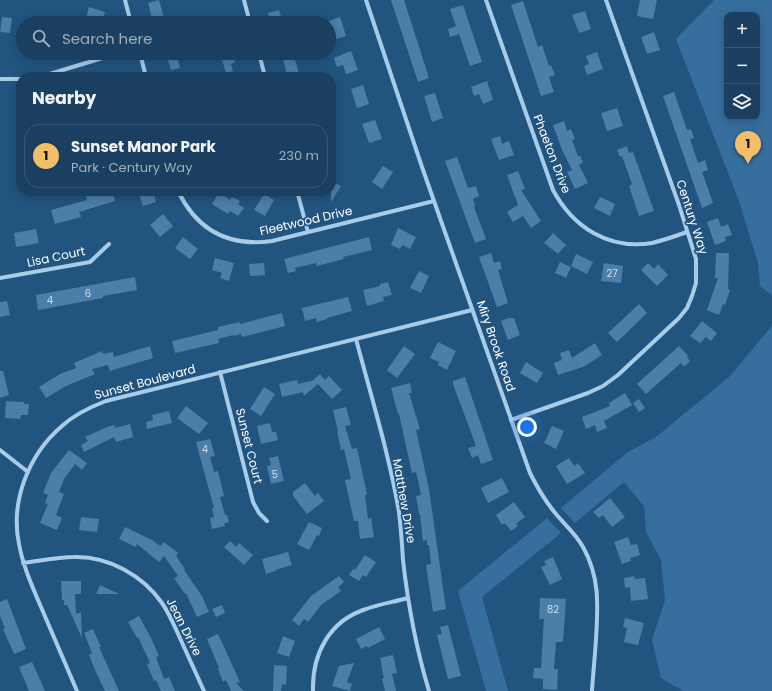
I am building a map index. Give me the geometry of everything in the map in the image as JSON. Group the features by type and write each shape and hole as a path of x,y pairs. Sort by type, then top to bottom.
{"street":[{"path":"125,0 129,16"},
{"path":"244,0 248,16"},
{"name":"Miry Brook Road","path":"366,0 434,201 530,473 544,498 574,534 591,563 595,578 598,606 592,691"},
{"name":"Phaeton Drive","path":"486,0 553,190 568,214 580,225 594,233 621,243 651,243 687,232"},
{"name":"Century Way","path":"511,420 603,386 618,376 679,318 692,296 696,283 696,260 606,0"},
{"path":"56,72 96,60"},
{"path":"142,60 145,72"},
{"path":"261,60 264,72"},
{"path":"0,79 16,79"},
{"name":"Fleetwood Drive","path":"180,196 192,214 203,224 228,238 243,242 272,241 434,201"},
{"path":"298,196 308,232"},
{"name":"Lisa Court","path":"0,278 90,262 109,244"},
{"name":"Sunset Boulevard","path":"77,691 23,563 18,543 18,507 21,490 39,451 50,437 71,418 106,400 472,310"},
{"name":"Matthew Drive","path":"356,339 393,483 399,514 408,598 413,629 419,659 429,691"},
{"name":"Sunset Court","path":"220,372 253,502 259,513 267,521"},
{"path":"0,450 28,472"},
{"name":"Jean Drive","path":"23,563 61,557 91,558 108,562 124,569 138,578 151,590 168,612 204,691"},
{"path":"313,691 312,678 318,653 324,641 333,630 353,614 408,598"}],"shaded area":[{"path":"714,0 772,0 772,295 760,286 758,263 739,201 676,39"},
{"path":"772,326 772,691 683,691 661,678 652,640 665,600 661,560 646,532 644,506 624,482 575,523 561,508 628,452 656,437 730,376"},
{"path":"547,518 561,533 482,597 508,691 486,691 458,591"}],"building":[{"path":"159,0 163,16 151,16 148,3"},
{"path":"391,0 404,0 429,78 418,82"},
{"path":"640,0 657,0 653,19 637,16"},
{"path":"523,1 538,47 542,45 549,66 551,65 555,75 549,77 554,92 541,96 511,5"},
{"path":"463,5 482,62 470,66 459,34 450,37 448,29 456,26 450,9"},
{"path":"89,7 105,12 104,16 87,16"},
{"path":"279,10 281,16 269,16 268,13"},
{"path":"585,11 591,29 579,33 572,15"},
{"path":"2,17 12,18 10,33 0,32"},
{"path":"340,17 346,36 336,39 336,18"},
{"path":"654,32 660,50 647,54 641,37"},
{"path":"351,51 358,70 346,74 343,65 337,67 335,60 336,60 336,57"},
{"path":"597,52 603,69 587,75 584,66 589,64 586,56"},
{"path":"168,60 178,60 180,68 171,70"},
{"path":"222,60 235,60 235,62 231,64 233,71 226,72"},
{"path":"283,60 295,60 299,72 287,72"},
{"path":"487,81 493,100 483,104 479,94 474,96 471,87"},
{"path":"363,85 369,104 357,108 351,89"},
{"path":"674,92 687,130 691,129 694,138 690,139 698,163 705,160 708,170 702,172 713,203 702,208 663,96"},
{"path":"435,93 443,118 432,122 424,96"},
{"path":"617,108 623,126 607,131 601,113"},
{"path":"375,120 382,139 369,143 362,124"},
{"path":"564,121 567,131 571,129 575,139 572,140 578,156 580,156 583,162 579,165 588,183 575,189 567,172 572,170 562,150 553,125"},
{"path":"500,136 502,144 509,141 514,155 499,160 491,139"},
{"path":"627,146 629,153 633,152 654,211 639,216 629,186 632,184 622,156 620,157 617,150"},
{"path":"457,157 468,188 476,186 479,196 473,199 474,207 486,239 475,243 445,161"},
{"path":"383,166 393,172 382,189 372,182"},
{"path":"518,171 525,189 521,190 541,221 531,228 523,216 513,222 507,212 518,205 507,175"},
{"path":"336,184 341,186 336,194"},
{"path":"86,196 114,196 115,201 79,212 81,217 55,224 51,210 87,200"},
{"path":"140,196 154,196 156,202 143,206"},
{"path":"217,196 224,196 230,200 232,197 240,201 238,204 244,208 238,216 230,211 228,214 212,204"},
{"path":"263,196 267,196 274,200 265,216 254,210"},
{"path":"331,196 335,196 331,202"},
{"path":"600,197 615,204 610,216 594,208"},
{"path":"163,214 173,226 160,237 150,225"},
{"path":"718,218 721,227 728,224 732,235 725,237 726,241 715,245 707,222"},
{"path":"398,228 416,237 410,249 402,245 400,249 391,245"},
{"path":"36,229 39,243 16,247 14,233"},
{"path":"553,233 566,245 558,254 544,243"},
{"path":"183,237 198,249 190,259 175,248"},
{"path":"369,237 372,250 343,257 344,259 317,266 316,263 295,268 296,271 288,273 284,259"},
{"path":"491,253 494,263 500,261 502,269 498,270 508,303 497,307 479,257"},
{"path":"716,253 729,253 728,289 730,290 725,305 723,304 719,315 707,310 718,278 715,278"},
{"path":"576,254 593,262 587,274 571,266"},
{"path":"215,258 234,263 229,281 220,278 222,273 212,270"},
{"path":"560,262 571,267 566,278 555,273"},
{"path":"264,263 265,275 250,276 249,264"},
{"path":"604,263 623,266 621,283 601,281"},
{"path":"648,263 654,269 658,264 668,275 657,286 641,270"},
{"path":"419,271 429,276 421,293 410,288"},
{"path":"135,277 137,290 38,310 36,295"},
{"path":"388,282 392,295 383,297 384,301 367,306 363,290 380,286 380,284"},
{"path":"348,297 352,311 317,322 316,318 305,321 302,308"},
{"path":"7,301 10,315 0,317 0,302"},
{"path":"639,304 647,313 617,342 608,333"},
{"path":"282,313 285,326 242,337 241,334 233,335 218,339 219,343 175,353 172,341 218,330 218,327 240,322 240,324"},
{"path":"514,318 520,335 508,340 501,321"},
{"path":"702,321 717,333 711,341 706,337 700,343 690,336"},
{"path":"438,342 456,351 447,370 438,365 439,362 430,358"},
{"path":"595,343 602,355 583,367 558,375 554,363 562,360 560,353 569,350 572,358"},
{"path":"150,346 153,358 110,371 108,365 92,369 95,374 66,386 46,398 39,387 60,374 76,368 74,363 102,351 103,354 113,352 114,357"},
{"path":"404,346 415,354 397,378 387,370"},
{"path":"679,346 688,356 687,357 690,361 684,367 681,363 646,394 637,384"},
{"path":"526,362 543,373 537,383 520,373"},
{"path":"0,371 3,371 9,395 0,398"},
{"path":"320,374 325,380 329,376 342,390 332,399 318,384 304,396 303,392 282,397 279,384 297,380 298,384 315,380 314,379"},
{"path":"465,377 493,460 481,464 478,455 472,458 468,448 476,446 453,384 453,381"},
{"path":"410,383 412,393 409,393 420,429 416,430 429,489 446,609 433,612 426,565 431,564 429,545 427,545 427,540 423,541 416,496 421,495 416,472 412,473 399,414 391,388"},
{"path":"264,387 275,394 261,416 250,409"},
{"path":"625,393 632,405 604,421 607,428 597,432 595,425 586,429 582,417 610,406 609,403"},
{"path":"639,399 645,408 639,412 633,403"},
{"path":"6,401 24,402 24,404 29,404 28,415 21,415 20,419 5,418"},
{"path":"186,406 208,423 199,434 177,418"},
{"path":"346,407 351,425 345,426 352,449 357,448 367,494 365,495 368,519 371,518 374,537 360,539 358,521 354,521 345,480 351,479 344,449 341,450 333,410"},
{"path":"169,411 172,423 147,429 146,422 153,420 152,415"},
{"path":"270,423 272,432 276,432 278,440 261,444 257,426"},
{"path":"130,424 133,437 116,442 114,437 84,452 81,445 88,441 85,437 107,427 114,425 115,428"},
{"path":"552,426 564,431 556,449 544,443"},
{"path":"210,439 215,456 210,457 214,472 218,471 224,496 220,497 225,515 227,515 229,522 224,524 225,526 212,529 210,518 214,517 212,508 214,508 196,442"},
{"path":"69,450 87,463 82,470 75,464 64,479 59,492 64,494 56,515 62,518 57,530 40,523 48,504 45,503 48,495 43,493 51,473"},
{"path":"278,456 284,481 271,484 267,466 271,465 269,458"},
{"path":"569,458 574,466 578,463 585,473 567,484 556,466"},
{"path":"502,478 509,492 488,503 481,488"},
{"path":"305,483 315,496 318,493 324,501 307,514 293,496 293,492"},
{"path":"610,498 625,517 612,527 603,515 599,518 593,512"},
{"path":"514,502 525,517 516,524 518,526 511,531 505,523 502,525 496,515"},
{"path":"81,517 99,519 97,532 79,530"},
{"path":"309,522 322,528 319,536 317,535 309,550 297,544"},
{"path":"125,527 152,540 160,546 164,542 178,553 176,556 202,596 209,612 197,617 186,593 185,594 174,578 178,576 164,556 159,562 137,544 136,547 119,539"},
{"path":"628,537 631,545 637,544 640,555 630,558 631,561 622,564 614,542"},
{"path":"230,541 236,547 239,543 253,555 244,565 224,547"},
{"path":"288,552 292,565 266,574 262,559"},
{"path":"365,555 376,562 366,577 363,575 359,581 349,575 354,568 355,570"},
{"path":"553,557 562,579 550,585 541,567 546,565 544,561"},
{"path":"339,576 344,582 338,587 341,591 321,605 308,622 304,619 299,626 292,620 311,596"},
{"path":"634,576 635,579 645,578 648,599 631,601 630,587 625,588 624,578"},
{"path":"61,581 81,581 81,594 75,594 76,614 81,612 82,638 67,605 64,605 64,600 62,600"},
{"path":"100,585 119,594 96,594"},
{"path":"540,598 566,599 563,642 556,642 554,669 558,669 557,690 543,689 543,679 533,678 534,668 541,668 544,619 539,619"},
{"path":"7,599 26,649 14,654 3,629 5,628 0,616 0,602"},
{"path":"222,605 225,613 216,617 212,609"},
{"path":"139,616 159,656 156,657 164,679 169,677 175,691 161,691 156,680 154,681 147,664 150,663 138,637 137,638 128,622"},
{"path":"625,618 644,623 638,645 624,642 627,628 623,627"},
{"path":"448,625 461,676 448,679 437,635 442,634 440,627"},
{"path":"379,627 385,639 368,648 367,646 361,649 356,639"},
{"path":"93,629 101,647 99,647 119,691 105,691 95,670 89,655 92,653 84,633"},
{"path":"218,634 240,682 236,683 244,691 231,691 226,680 223,682 207,639"},
{"path":"283,636 295,641 289,657 277,653"},
{"path":"393,655 397,673 392,674 396,691 385,691 380,658"},
{"path":"32,662 45,691 29,691 19,667"},
{"path":"354,663 347,682 352,684 350,691 332,686 339,666"},
{"path":"274,665 287,666 286,685 282,684 281,691 273,691"}],"place":[{"name":"Sunset Manor Park","path":"748,164"}]}
